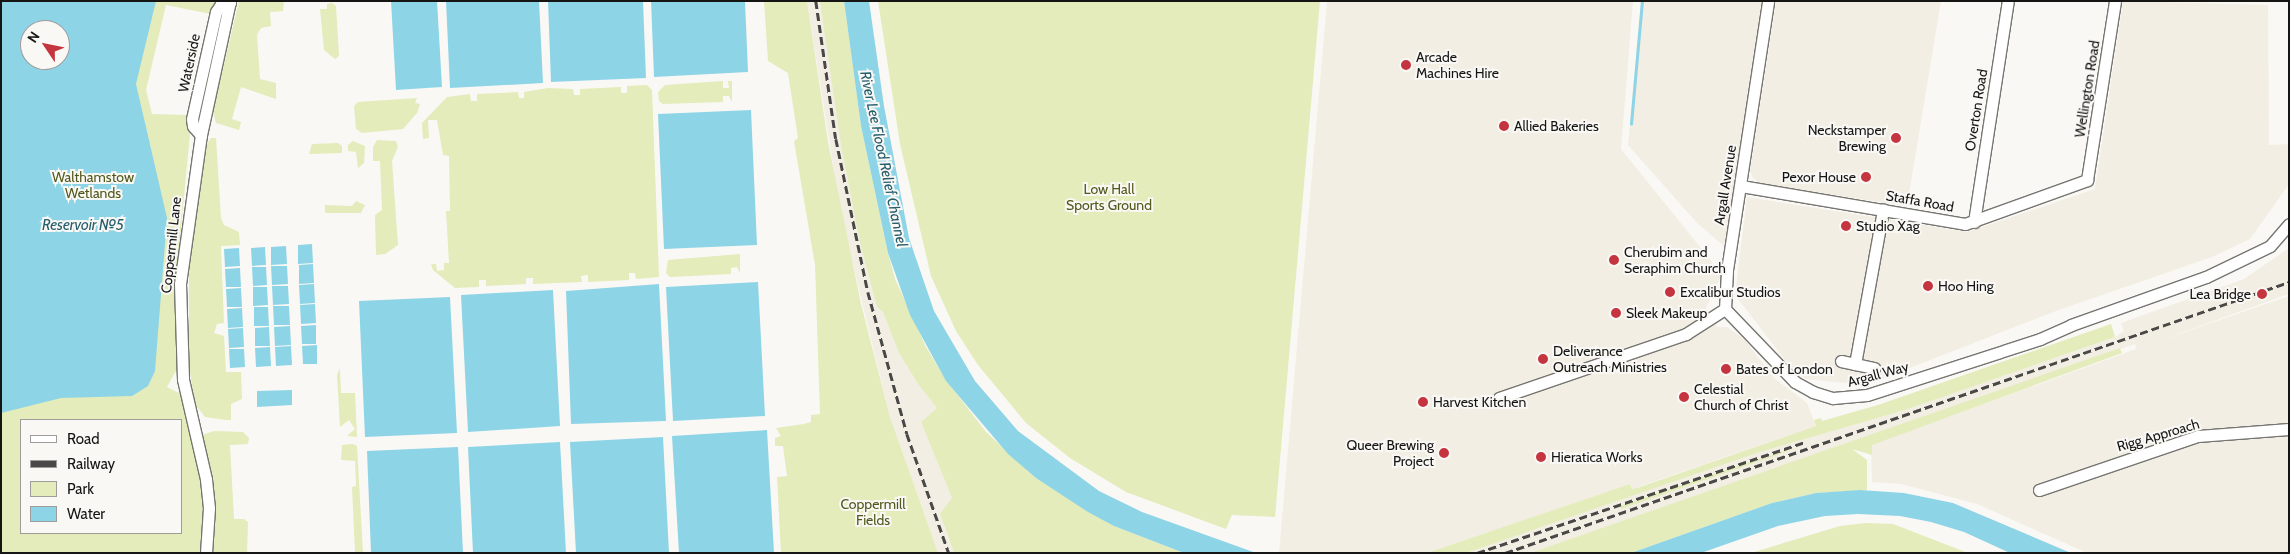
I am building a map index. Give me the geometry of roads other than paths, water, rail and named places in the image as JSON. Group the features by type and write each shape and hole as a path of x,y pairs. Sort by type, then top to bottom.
{"street":[{"name":"Argall Avenue","path":"1726,309 1727,270 1768,1"},
{"name":"Overton Road","path":"1974,222 2008,1"},
{"name":"Wellington Road","path":"2087,180 2115,1"},
{"name":"Waterside","path":"201,135 193,126 192,119 216,12 221,4 230,2"},
{"name":"Coppermill Lane","path":"201,135 180,284 183,379 206,479 209,508 206,553"},
{"name":"Staffa Road","path":"1741,186 1965,224 2087,180"},
{"path":"1855,364 1883,210"},
{"name":"Argall Way","path":"1726,309 1795,382 1813,392 1833,398 1882,391 2036,339 2045,331 2066,323 2071,325 2241,262 2270,246 2289,224"},
{"path":"1499,398 1686,334 1726,309"},
{"path":"1841,361 1874,368"},
{"name":"Rigg Approach","path":"2040,490 2198,436 2289,429"}],"water":[{"name":"Reservoir №5","path":"1,1 156,1 136,84 167,218 155,371 148,386 132,396 61,398 1,413"},
{"path":"391,1 437,1 442,87 396,90"},
{"path":"446,1 539,1 543,83 450,88"},
{"path":"548,1 643,1 646,78 551,82"},
{"path":"651,1 745,1 748,72 654,77"},
{"name":"River Lee Flood Relief Channel","path":"844,1 869,1 884,106 909,238 934,311 975,381 1018,431 1099,491 1142,512 1256,553 1184,553 1114,526 1088,512 1036,478 1008,454 946,381 910,315 888,253 861,126"},
{"path":"751,110 757,245 664,249 658,114"},
{"path":"312,244 313,263 298,264 298,245"},
{"path":"286,246 287,264 271,265 271,247"},
{"path":"265,247 266,265 252,266 251,248"},
{"path":"239,248 240,266 225,267 224,249"},
{"path":"313,264 314,283 299,284 299,265"},
{"path":"271,266 287,266 288,284 272,285"},
{"path":"252,267 266,267 267,285 253,286"},
{"path":"240,268 241,287 226,287 225,269"},
{"path":"758,282 765,416 673,421 666,287"},
{"path":"314,284 315,303 300,304 299,285"},
{"path":"659,284 666,421 571,424 566,291"},
{"path":"272,286 288,286 289,304 273,305"},
{"path":"253,287 267,287 268,305 253,306"},
{"path":"241,288 242,307 227,307 226,289"},
{"path":"553,290 560,426 468,432 461,295"},
{"path":"450,297 457,433 365,437 359,301"},
{"path":"315,304 316,323 301,324 300,305"},
{"path":"273,306 289,306 290,325 274,325"},
{"path":"254,307 268,307 269,326 254,326"},
{"path":"242,308 243,327 228,328 227,309"},
{"path":"316,325 316,344 302,344 301,326"},
{"path":"290,326 291,345 275,346 274,327"},
{"path":"269,327 270,346 255,346 255,328"},
{"path":"243,328 244,347 229,348 228,329"},
{"path":"317,345 317,364 303,364 302,346"},
{"path":"291,346 292,365 276,366 275,347"},
{"path":"270,347 271,366 256,367 255,348"},
{"path":"229,349 244,349 245,367 230,368"},
{"path":"292,390 292,405 257,407 257,391"},
{"path":"767,430 774,553 679,553 672,436"},
{"path":"663,437 669,553 576,553 570,442"},
{"path":"560,442 566,553 473,553 468,447"},
{"path":"458,447 463,553 371,553 367,451"},
{"path":"1860,490 1904,493 1953,503 2071,553 2010,553 1964,532 1931,522 1900,516 1858,514 1825,516 1778,526 1701,553 1631,553 1772,503 1816,493"}],"waterway":[{"path":"1631,124 1642,1"}],"railway":[{"path":"816,1 836,139 868,292 907,434 949,553"},
{"path":"1505,553 2289,282"},
{"path":"1477,553 1804,442"}],"place":[{"name":"Arcade Machines Hire","path":"1406,65"},
{"name":"Allied Bakeries","path":"1504,126"},
{"name":"Neckstamper Brewing","path":"1896,138"},
{"name":"Pexor House","path":"1866,177"},
{"name":"Studio Xag","path":"1846,226"},
{"name":"Cherubim and Seraphim Church","path":"1614,260"},
{"name":"Hoo Hing","path":"1928,286"},
{"name":"Excalibur Studios","path":"1670,292"},
{"name":"Lea Bridge","path":"2262,294"},
{"name":"Sleek Makeup","path":"1616,313"},
{"name":"Deliverance Outreach Ministries","path":"1543,359"},
{"name":"Bates of London","path":"1726,369"},
{"name":"Celestial Church of Christ","path":"1684,397"},
{"name":"Harvest Kitchen","path":"1423,402"},
{"name":"Queer Brewing Project","path":"1444,453"},
{"name":"Hieratica Works","path":"1541,457"}],"park label":[{"name":"Walthamstow Wetlands","path":"93,186"},
{"name":"Low Hall Sports Ground","path":"1109,197"},
{"name":"Coppermill Fields","path":"873,512"}]}
